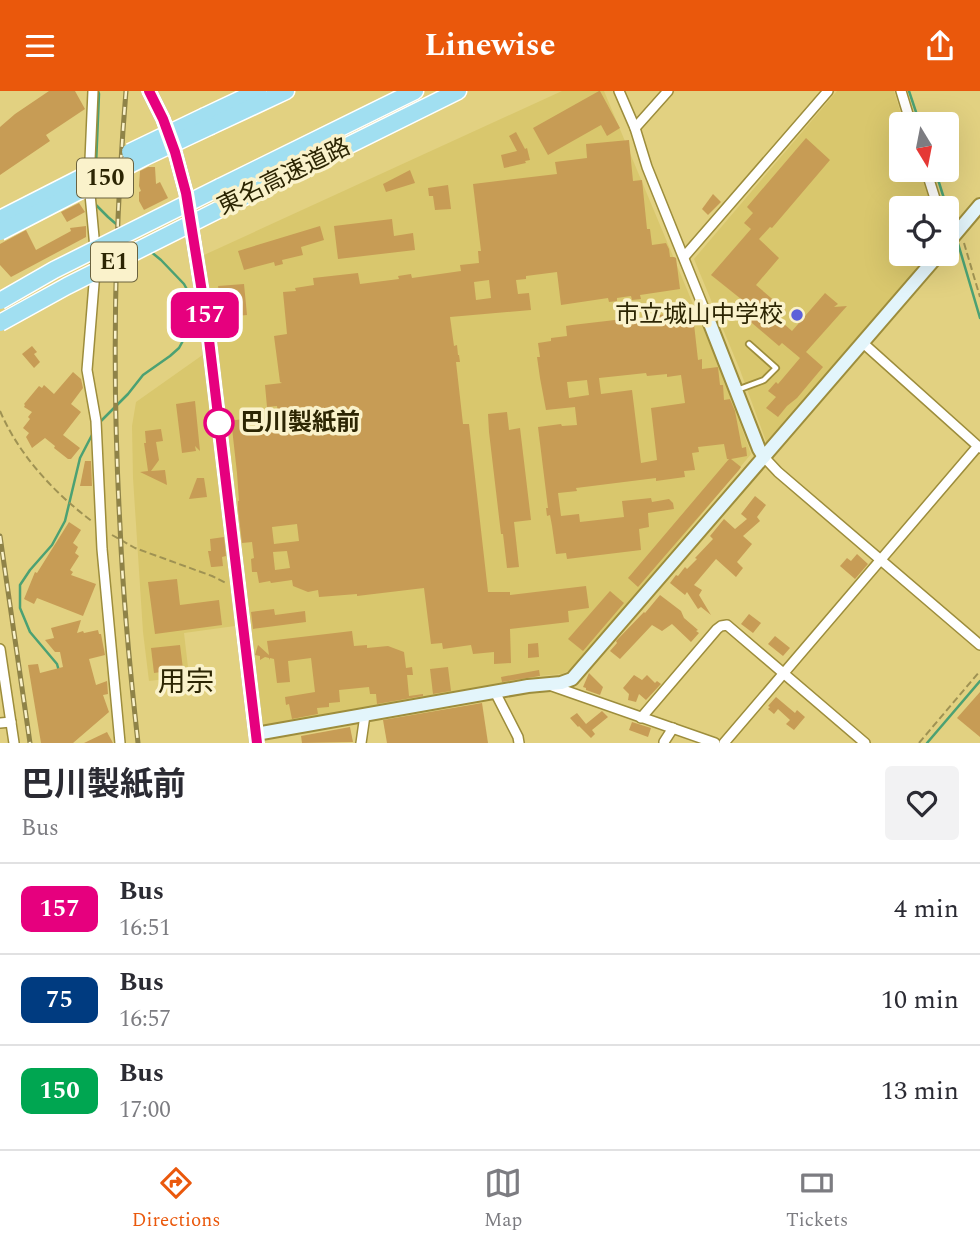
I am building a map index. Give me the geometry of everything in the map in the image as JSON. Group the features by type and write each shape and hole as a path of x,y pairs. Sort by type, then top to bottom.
{"highway":[{"name":"150","path":"0,232 133,163 258,91"},
{"name":"150","path":"0,219 141,147 286,91"},
{"name":"東名高速道路","path":"0,300 77,258 387,101 415,91"},
{"name":"東名高速道路","path":"0,323 67,286 458,91"}],"street":[{"path":"93,91 90,194 96,259 88,370 96,421 102,549 120,743"},
{"path":"149,91 171,141 186,193 207,323 257,739 365,715 568,681 576,675 929,266"},
{"path":"620,91 647,167 764,457 980,646"},
{"path":"635,128 668,91"},
{"path":"684,257 828,91"},
{"path":"901,91 907,112"},
{"path":"960,228 980,205"},
{"path":"724,743 979,447 863,343"},
{"path":"641,717 721,626 727,625 864,743"},
{"path":"0,649 14,743"},
{"path":"548,684 715,743"},
{"path":"495,692 519,743"},
{"path":"362,743 365,715"},
{"path":"0,723 11,722"},
{"path":"664,742 673,728"}],"lane":[{"path":"736,390 764,380 775,368 749,344"}],"path":[{"path":"960,228 980,297"},
{"path":"919,743 980,671"}],"shaded area":[{"path":"562,91 604,91 721,371 751,454 577,666 562,674 539,676 259,729 204,255"},
{"name":"市立城山中学校","path":"837,91 894,91 900,112 889,112 889,182 923,182 928,196 889,196 889,266 920,266 767,444 694,259"},
{"path":"204,354 235,626 184,633 189,676 149,681 143,632 133,478 132,426 136,402"}],"building":[{"path":"49,91 75,91 85,109 46,135 50,141 0,175 0,127"},
{"path":"600,91 620,128 607,136 601,125 548,155 533,128"},
{"path":"516,132 525,149 527,148 530,160 504,168 501,155 517,151 509,136"},
{"path":"806,138 830,160 772,228 759,239 779,258 756,285 784,309 776,317 792,331 825,293 838,304 834,307 847,306 806,352 823,367 778,417 766,408 776,397 768,391 776,382 778,384 800,358 782,343 779,346 739,312 746,303 711,275 751,229 744,223 753,213 747,207"},
{"path":"629,140 633,181 642,180 647,229 650,229 652,245 666,243 670,257 676,258 680,289 640,295 641,299 632,300 631,296 617,298 617,301 609,302 608,298 561,305 557,272 516,280 518,294 529,293 531,310 450,317 454,346 457,345 460,362 456,362 463,424 469,424 488,592 510,592 510,595 586,586 589,608 568,611 569,622 510,629 511,663 494,664 494,652 473,654 471,645 443,649 442,643 431,644 424,588 357,596 319,597 318,590 308,592 293,586 292,580 259,583 257,572 252,572 252,542 242,543 232,428 229,428 228,421 244,419 245,428 279,421 277,406 267,407 265,385 282,383 274,336 287,334 283,292 314,285 313,278 358,273 360,284 399,279 398,276 411,274 412,278 461,271 460,265 479,263 478,251 481,251 473,184 557,174 555,162 587,158 586,144","holes":["489,280 491,298 476,300 474,282","297,524 299,541 274,544 272,527","287,551 290,568 275,570 273,552"]},
{"path":"155,167 156,184 160,182 168,198 144,210 139,201 140,171"},
{"path":"410,170 415,183 386,192 383,184"},
{"path":"448,185 451,209 435,210 433,196 429,196 428,188"},
{"path":"713,194 721,202 708,215 702,209"},
{"path":"79,203 85,212 67,222 61,212"},
{"path":"392,219 394,236 413,233 415,250 338,259 334,226"},
{"path":"86,226 86,237 11,277 0,265 0,244 26,230 36,250 71,231 70,228"},
{"path":"320,226 324,240 301,247 303,255 282,260 283,264 275,266 274,262 244,270 238,251"},
{"path":"244,284 247,315 216,318 214,292 219,292 218,286"},
{"path":"667,314 668,326 694,324 698,360 702,359 702,369 718,367 724,400 730,399 735,411 742,448 746,447 747,456 731,459 741,467 739,470 638,587 628,578 729,459 724,444 698,447 699,452 692,453 695,470 684,471 685,477 576,488 577,491 558,493 561,516 579,514 580,522 624,517 622,501 651,498 652,502 669,499 674,509 648,513 649,527 639,529 641,550 567,559 566,553 556,554 550,515 547,516 538,427 577,425 575,407 546,410 537,357 540,357 538,343 567,336 566,326","holes":["646,373 647,376 681,375 685,403 651,408 657,460 641,463 632,390 601,394 599,378","587,380 589,395 569,398 567,382"]},
{"path":"32,346 40,362 34,368 22,354"},
{"path":"73,372 81,379 83,388 71,404 81,412 63,435 80,448 68,459 45,438 32,448 26,437 29,433 23,428 32,412 24,407 24,404 39,386 42,388 44,385 54,394"},
{"path":"195,401 200,451 195,446 196,451 182,453 176,404"},
{"path":"507,412 509,430 520,428 531,520 514,522 519,567 507,568 488,414"},
{"path":"161,429 163,441 156,442 159,460 151,471 165,470 167,485 140,472 148,471 145,431"},
{"path":"85,461 91,461 92,486 80,486"},
{"path":"197,478 204,478 207,497 189,499"},
{"path":"755,496 766,505 757,517 760,521 743,536 752,544 737,562 743,568 736,577 716,559 694,585 702,590 699,595 711,615 701,607 698,609 687,592 685,595 670,583 697,559 695,558 713,539 710,536 724,519 735,529 747,519 741,514"},
{"path":"69,522 81,530 73,543 78,547 75,553 79,556 70,570 73,572 71,575 96,584 83,616 37,598 34,604 24,599 35,572 37,573"},
{"path":"224,537 226,556 222,557 223,566 211,567 208,551 211,551 210,539"},
{"path":"857,554 868,564 855,579 840,566 847,558 851,561"},
{"path":"177,579 180,605 219,600 222,625 155,634 148,582"},
{"path":"610,591 624,603 583,651 568,639"},
{"path":"660,595 681,611 684,618 699,633 691,642 672,624 662,631 652,625 620,659 610,651 616,641"},
{"path":"274,609 275,615 305,611 306,622 253,629 251,612"},
{"path":"749,614 761,623 753,633 741,624"},
{"path":"81,620 77,633 98,630 101,634 105,655 89,659 96,685 107,681 108,694 103,695 109,712 73,743 41,743 28,665 38,664 40,673 63,667 60,652 55,652 45,640 54,638 51,628"},
{"path":"352,631 354,646 388,646 404,652 406,668 412,667 413,675 407,675 409,696 423,696 377,704 376,694 370,694 369,687 339,690 340,702 317,708 318,714 292,719 285,697 315,692 311,658 288,661 290,682 277,683 274,659 265,657 260,660 260,656 255,655 258,645 269,655 267,641"},
{"path":"775,636 790,648 783,656 768,644"},
{"path":"538,643 539,657 528,658 528,644"},
{"path":"180,645 183,669 154,673 151,648"},
{"path":"448,667 451,691 433,694 430,669"},
{"path":"539,670 540,676 502,682 501,677"},
{"path":"589,673 603,687 600,695 583,687"},
{"path":"634,675 642,680 647,675 655,683 657,681 661,684 646,700 639,694 636,702 628,700 629,694 623,688"},
{"path":"980,692 980,737 957,718"},
{"path":"776,697 795,713 797,710 805,717 794,730 786,724 790,720 778,709 774,714 768,709"},
{"path":"482,703 488,743 387,743 383,720"},
{"path":"602,711 608,717 592,730 595,734 591,738 570,718 577,713 586,724"},
{"path":"632,722 651,728 648,737 629,730"},
{"path":"350,727 353,742 302,743 301,736"},
{"path":"107,732 113,743 84,743"}],"waterway":[{"path":"96,165 98,91"},
{"path":"909,91 916,112"},
{"path":"939,182 943,196"},
{"path":"95,189 94,203 123,230"},
{"path":"959,247 980,318"},
{"path":"100,422 143,375 179,348 185,337 192,306 190,295 184,284 150,251"},
{"path":"59,671 57,664 30,632 20,608 20,585 52,545 65,521 80,458 93,433"},
{"path":"927,743 980,681"}],"railway":[{"path":"126,91 117,254 117,472 123,581 138,743"},
{"path":"0,536 30,743"}],"bus line":[{"name":"157","path":"149,91 175,152 186,193 207,323 257,743"}],"place":[{"name":"市立城山中学校","path":"797,315"},
{"name":"巴川製紙前","path":"219,423"}],"district":[{"name":"用宗","path":"186,682"}]}
